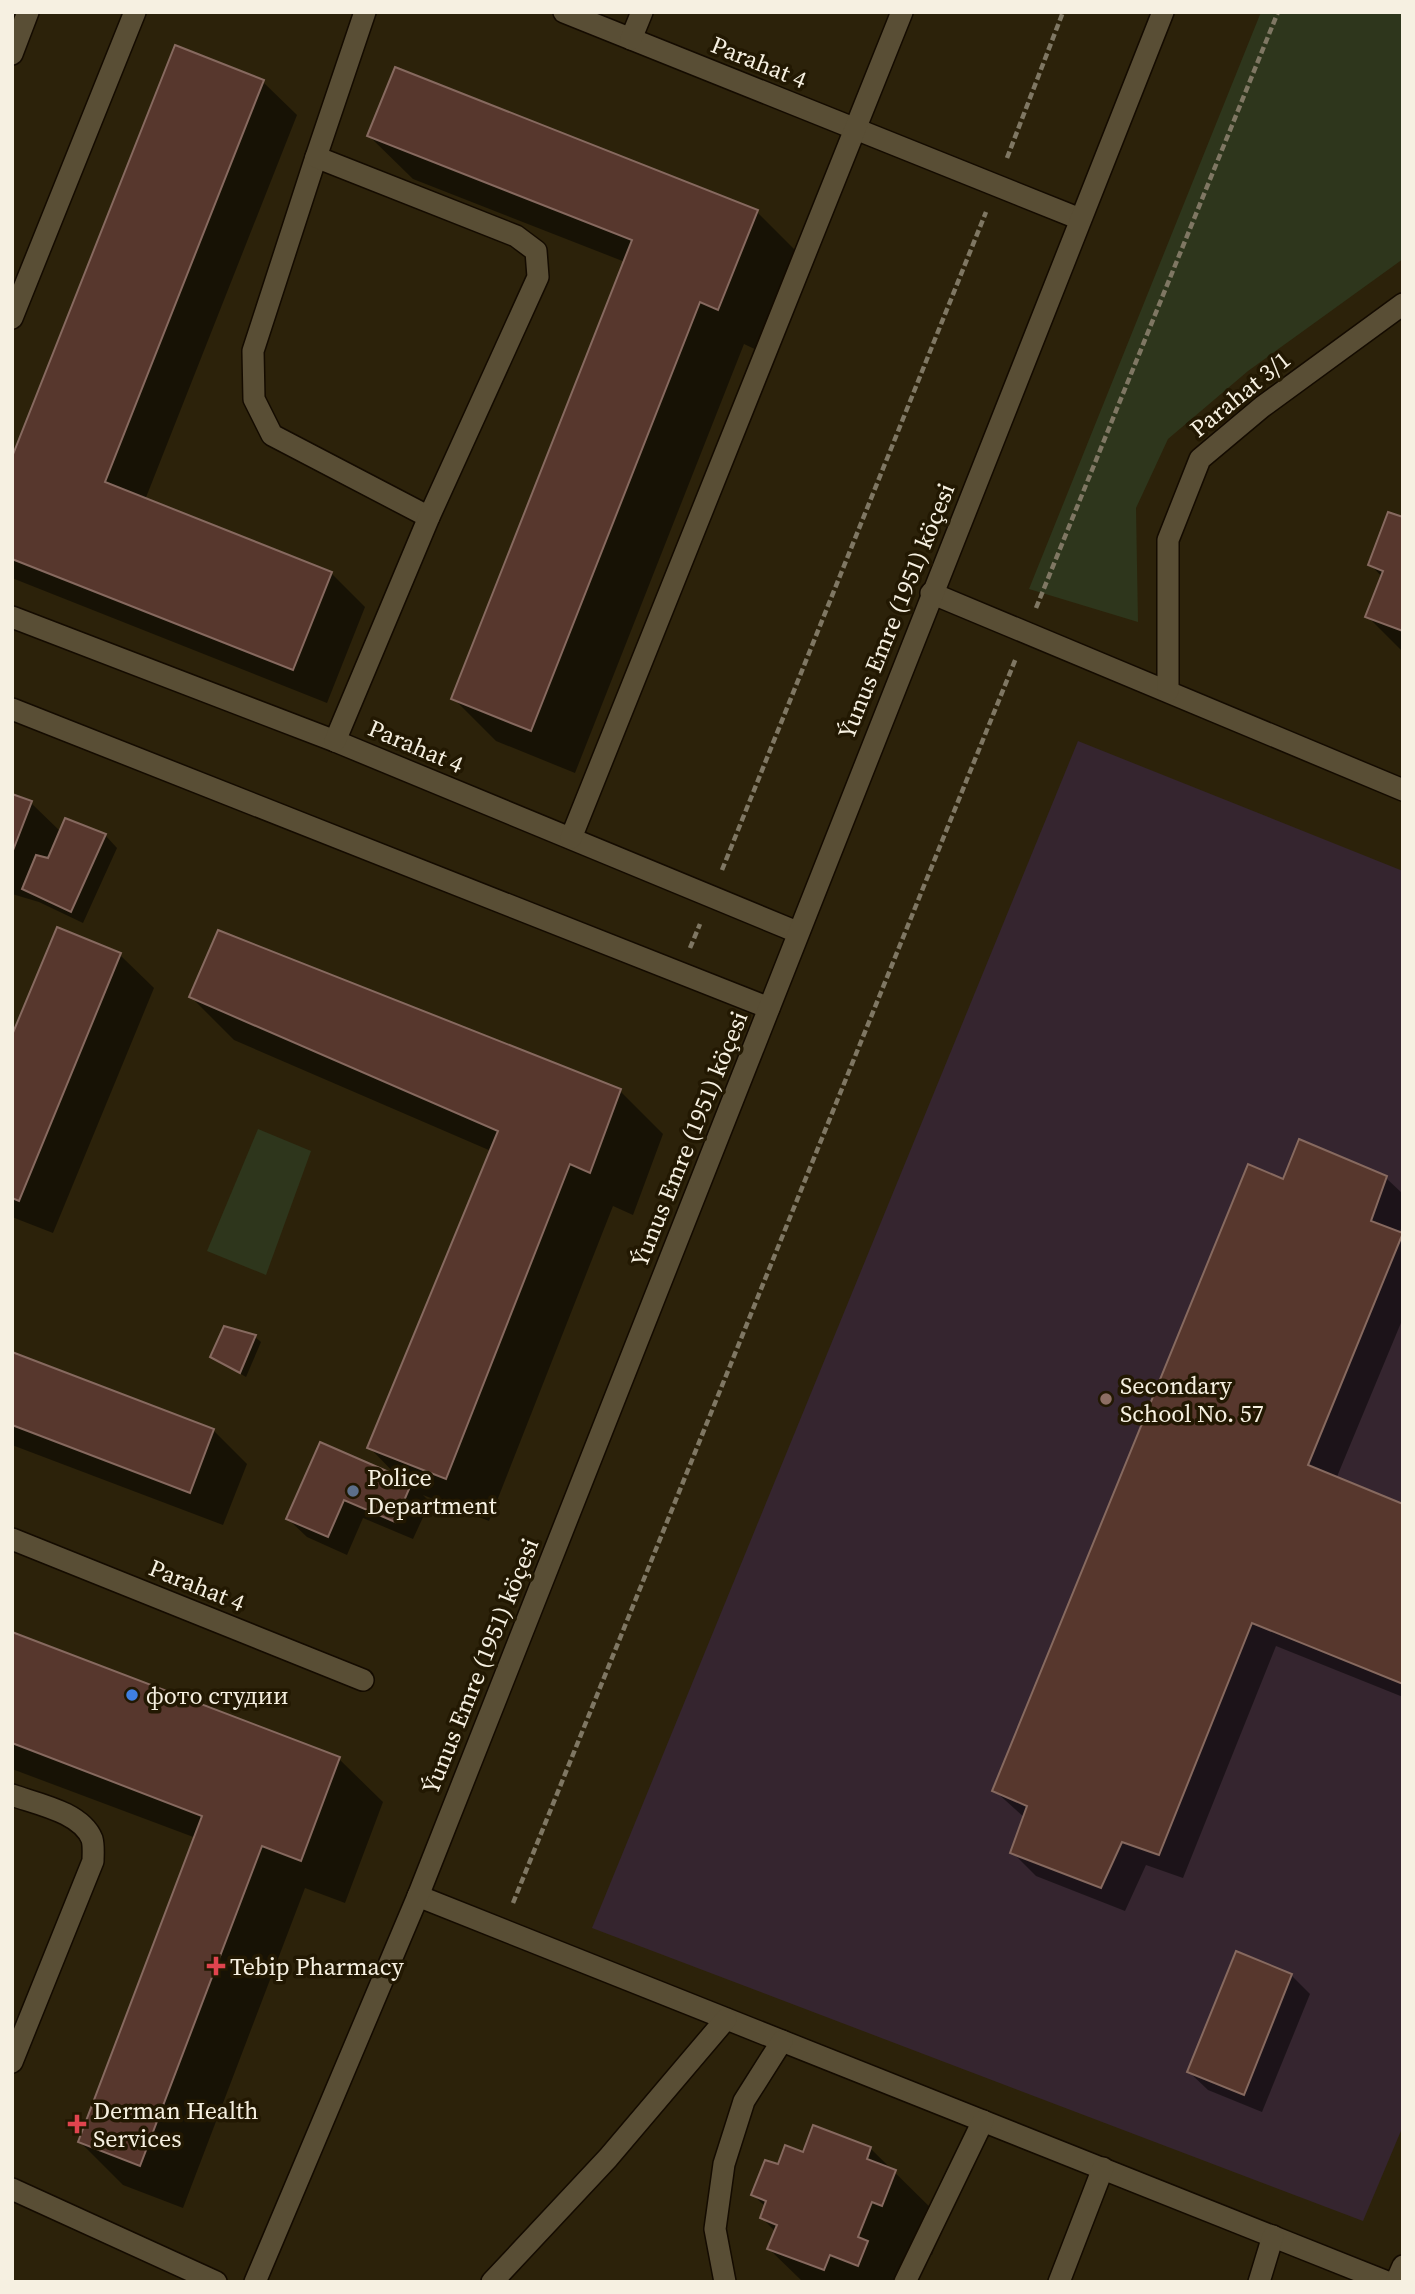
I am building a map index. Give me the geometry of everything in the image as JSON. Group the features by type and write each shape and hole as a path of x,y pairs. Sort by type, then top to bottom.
{"street":[{"path":"12,318 135,12"},
{"path":"365,12 253,351 254,399 272,435 429,517"},
{"name":"Parahat 4","path":"564,12 1080,219"},
{"path":"631,39 642,12"},
{"path":"571,838 902,12"},
{"name":"Ýunus Emre (1951) köçesi","path":"255,2282 418,1896 1163,12"},
{"path":"12,54 21,23"},
{"path":"316,157 516,236 536,251 538,277 429,517 335,741"},
{"name":"Parahat 3/1","path":"1168,691 1168,540 1200,459 1262,407 1403,304"},
{"path":"931,593 1403,790"},
{"name":"Parahat 4","path":"12,617 335,741 797,932"},
{"path":"12,709 769,1008"},
{"name":"Parahat 4","path":"12,1539 363,1680"},
{"path":"12,1795 61,1812 83,1826 92,1840 93,1861 12,2062"},
{"path":"418,1896 1387,2282"},
{"path":"492,2282 608,2158 726,2019"},
{"path":"725,2282 715,2229 724,2164 744,2101 782,2041"},
{"path":"905,2282 983,2121"},
{"path":"1059,2282 1103,2168"},
{"path":"12,2189 216,2282"},
{"path":"1259,2282 1273,2236"},
{"path":"1396,2282 1403,2266"}],"path":[{"path":"680,973 996,186 1063,12"},
{"path":"502,1929 1278,12"}],"shaded area":[{"name":"Secondary School No. 57","path":"1078,741 1403,871 1403,2126 1363,2221 592,1928"}],"green space":[{"path":"1261,12 1403,12 1403,259 1248,371 1168,439 1136,508 1138,622 1029,589"},
{"path":"258,1129 311,1151 266,1275 207,1251"}],"building":[{"path":"175,45 264,80 105,482 332,572 293,670 12,559 12,457"},
{"path":"395,67 758,210 718,310 700,302 531,731 451,699 632,240 367,136"},
{"path":"1388,512 1403,517 1403,631 1365,617 1383,571 1368,565"},
{"path":"12,794 32,801 12,853"},
{"path":"65,818 106,834 71,912 22,889 36,855 48,858"},
{"path":"57,927 121,953 19,1201 12,1198 12,1035"},
{"path":"218,930 621,1089 590,1173 570,1164 446,1479 367,1448 498,1131 189,997"},
{"path":"1299,1139 1387,1176 1371,1221 1403,1233 1308,1465 1403,1504 1403,1684 1252,1623 1159,1855 1122,1842 1101,1888 1010,1853 1027,1806 992,1791 1248,1164 1283,1179"},
{"path":"224,1326 256,1335 240,1373 210,1357"},
{"path":"12,1352 214,1429 190,1493 12,1425"},
{"name":"Police Department","path":"320,1442 412,1482 395,1522 344,1500 328,1537 286,1519"},
{"path":"12,1632 340,1757 301,1861 262,1846 140,2166 78,2142 202,1816 12,1743"},
{"path":"1236,1951 1292,1974 1244,2095 1187,2072"},
{"path":"813,2125 871,2147 867,2159 896,2170 882,2206 872,2202 858,2237 868,2241 858,2266 830,2255 824,2270 767,2249 777,2225 760,2218 766,2201 751,2195 765,2160 778,2164 785,2145 803,2152"}],"place":[{"name":"Secondary School No. 57","path":"1106,1399"},
{"name":"Police Department","path":"353,1491"},
{"name":"фото студии","path":"132,1695"},
{"name":"Tebip Pharmacy","path":"216,1966"},
{"name":"Derman Health Services","path":"77,2124"}]}
